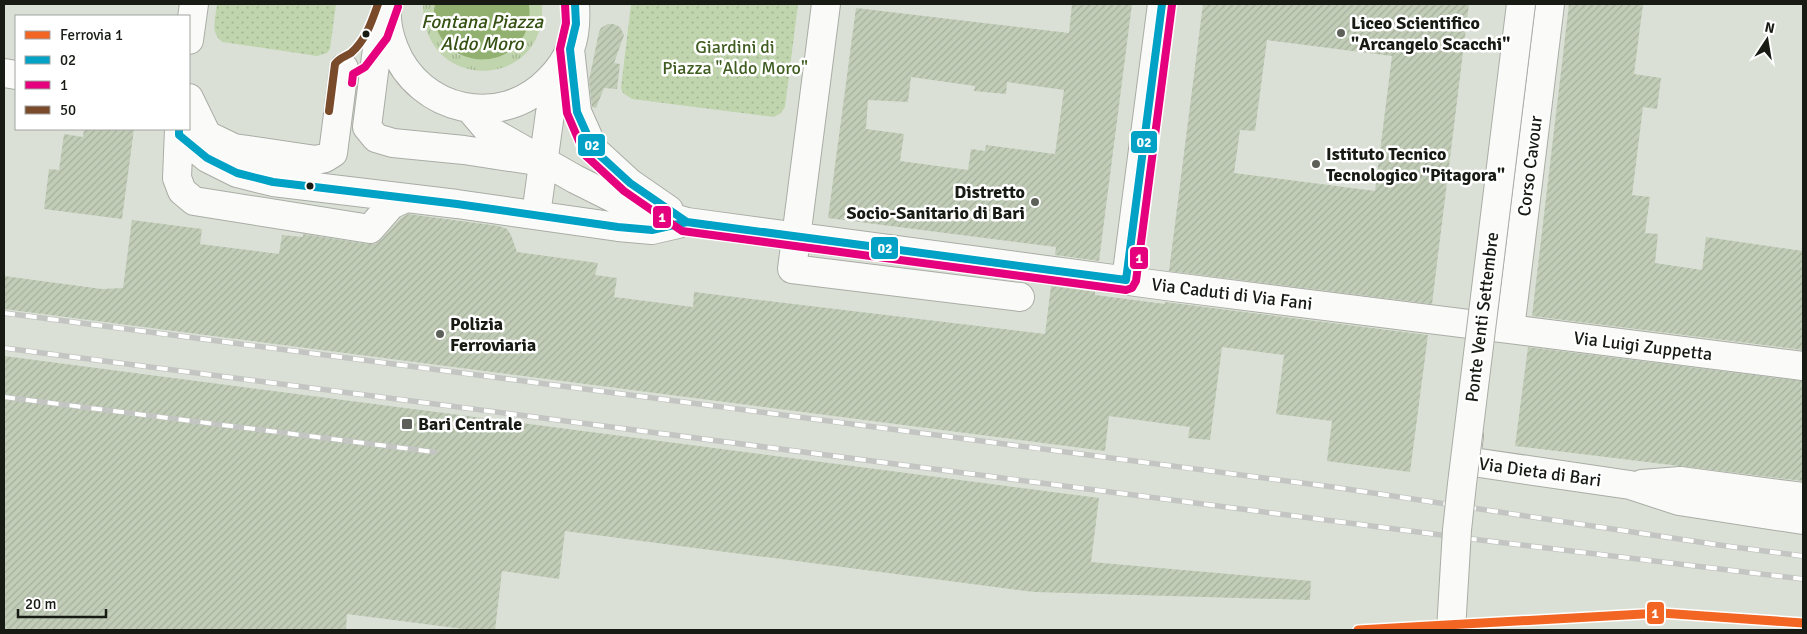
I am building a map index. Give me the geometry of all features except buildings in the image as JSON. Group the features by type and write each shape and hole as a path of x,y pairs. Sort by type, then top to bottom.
{"street":[{"path":"190,33 194,4"},
{"path":"536,215 550,113 576,24 575,4"},
{"path":"826,4 792,269 1020,297"},
{"path":"1126,280 1162,4"},
{"name":"Ponte Venti Settembre","path":"1451,630 1457,530 1462,484 1521,4"},
{"name":"Corso Cavour","path":"1510,329 1550,4"},
{"path":"384,15 389,36 400,63 418,85 442,101 470,109 495,109 519,102 541,89 564,60"},
{"path":"384,15 366,127 376,138 393,142 544,162"},
{"path":"339,67 358,60 384,15"},
{"path":"564,60 576,112 594,150 630,183 687,222"},
{"path":"339,67 374,72"},
{"path":"190,100 207,135 234,148 316,160 325,158 333,153 339,67"},
{"path":"470,109 487,128 544,162 627,205 687,222"},
{"path":"179,132 207,158 237,173 254,178 536,215 618,228 652,230 687,222"},
{"path":"179,132 177,178 182,191 194,201 370,229 392,205 406,198"},
{"name":"Via Caduti di Via Fani","path":"687,222 1483,325"},
{"name":"Via Luigi Zuppetta","path":"1483,325 1803,366"},
{"name":"Via Dieta di Bari","path":"1483,325 1466,461 1630,485 1679,502 1800,512"}],"green space":[{"path":"217,4 336,4 330,49 327,53 317,56 223,42 216,35 215,30"},
{"path":"423,4 434,4 457,54 472,58 486,59 498,57 518,43 524,33 528,19 529,4 542,4 539,33 526,54 506,66 484,71 461,67 442,55 428,34"},
{"name":"Giardini di Piazza \"Aldo Moro\"","path":"631,4 798,4 785,107 781,113 774,117 632,99 623,93 621,88"}],"water":[{"name":"Fontana Piazza Aldo Moro","path":"435,4 529,4 529,21 526,31 518,44 507,53 494,58 466,57 454,51 443,41 435,24"}],"railway":[{"path":"4,313 1333,487 1803,556"},
{"path":"4,348 1472,539 1803,579"},
{"path":"4,397 434,452"}],"rail line":[{"name":"1","path":"1358,630 1661,613 1803,623"}],"transit line":[{"name":"50","path":"329,111 335,64 351,53 361,42 378,4"},
{"name":"1","path":"565,4 566,23 560,49 567,113 585,155 624,191 682,231 1126,290 1132,288 1136,281 1172,5"},
{"name":"02","path":"575,4 576,24 570,49 577,112 594,150 630,183 687,222 708,225"},
{"name":"02","path":"1126,280 1162,4"},
{"name":"1","path":"352,83 353,74 365,67 387,38 398,7"},
{"name":"02","path":"179,130 179,135 207,158 237,173 273,182 457,204 618,227 652,230 687,222 1126,280"}],"place":[{"name":"Liceo Scientifico \"Arcangelo Scacchi\"","path":"1341,33"},
{"name":"Istituto Tecnico Tecnologico \"Pitagora\"","path":"1316,164"},
{"name":"Distretto Socio-Sanitario di Bari","path":"1035,202"},
{"name":"Polizia Ferroviaria","path":"440,334"},
{"name":"Bari Centrale","path":"407,424"}]}
